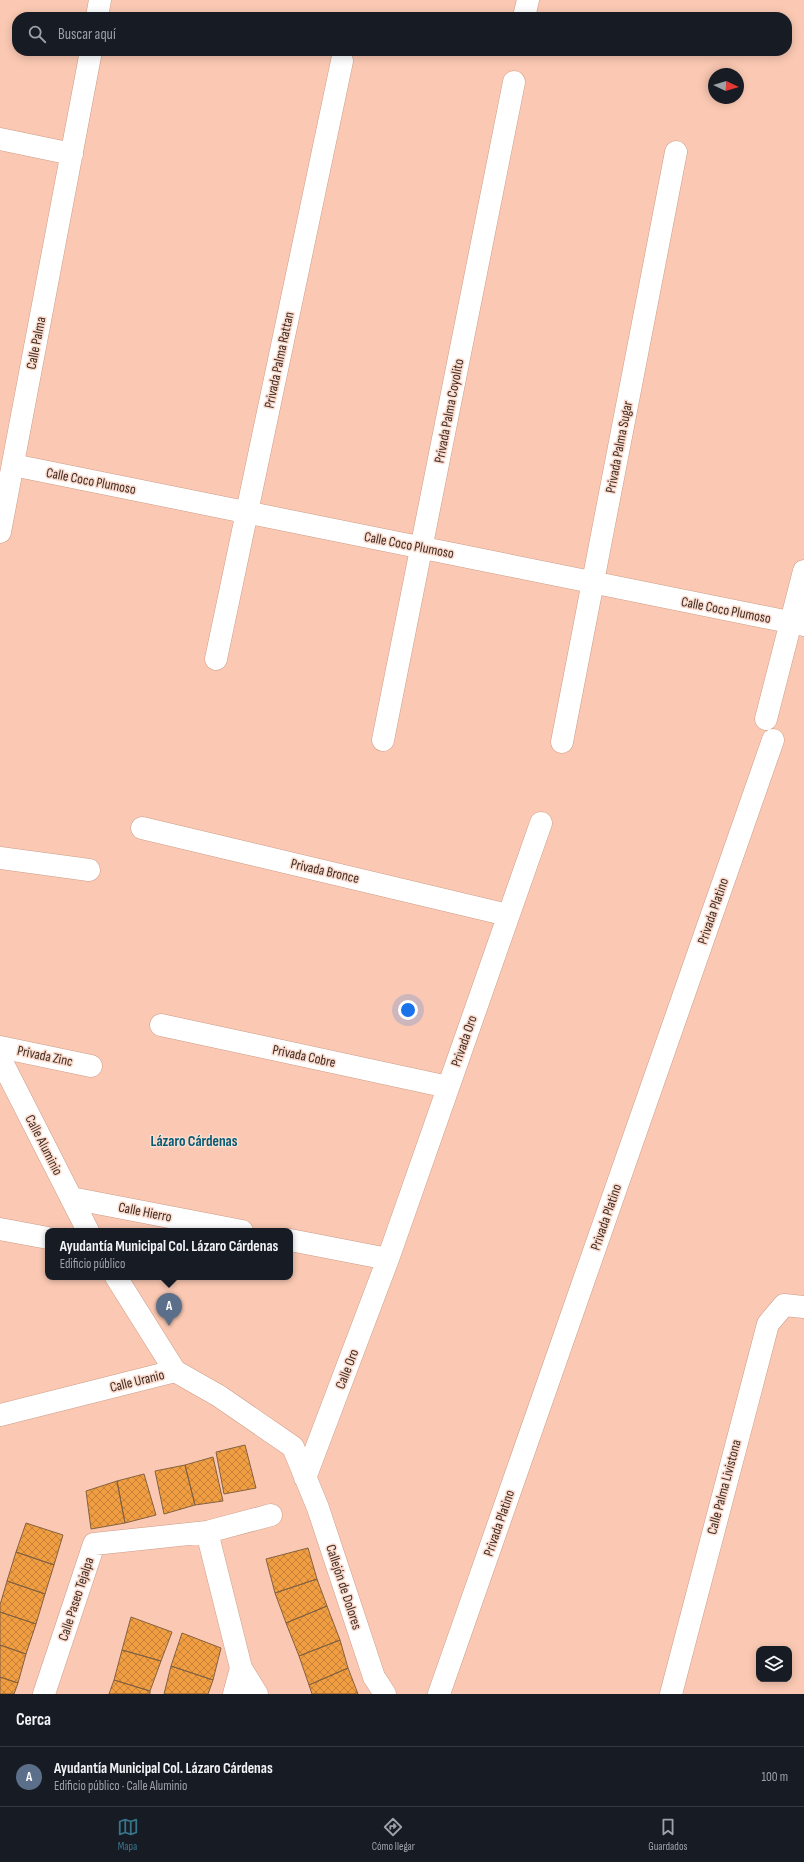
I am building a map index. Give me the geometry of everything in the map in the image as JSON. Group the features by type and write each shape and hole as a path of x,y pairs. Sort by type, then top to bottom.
{"street":[{"path":"98,12 100,0"},
{"path":"525,12 528,0"},
{"name":"Calle Palma","path":"0,532 90,56"},
{"name":"Privada Palma Rattan","path":"216,659 342,61"},
{"name":"Privada Palma Coyolito","path":"383,740 514,82"},
{"path":"0,138 72,154"},
{"name":"Privada Palma Sugar","path":"562,742 676,152"},
{"name":"Calle Coco Plumoso","path":"13,465 797,624"},
{"path":"766,719 797,624 804,571"},
{"name":"Privada Platino","path":"439,1694 773,740"},
{"name":"Privada Oro","path":"388,1260 541,823"},
{"name":"Privada Bronce","path":"142,828 508,915"},
{"path":"0,858 89,870"},
{"name":"Privada Cobre","path":"160,1025 448,1087"},
{"name":"Privada Zinc","path":"0,1047 91,1066"},
{"name":"Calle Aluminio","path":"0,1058 86,1228"},
{"name":"Calle Hierro","path":"71,1198 226,1228"},
{"path":"0,1229 45,1237"},
{"path":"293,1241 388,1260"},
{"name":"Calle Oro","path":"305,1478 388,1260"},
{"path":"118,1280 174,1372"},
{"name":"Calle Palma Livistona","path":"671,1694 768,1324 784,1305 804,1307"},
{"name":"Calle Uranio","path":"0,1415 174,1372 219,1396 293,1447 305,1478"},
{"name":"Callejón de Dolores","path":"305,1478 318,1508 374,1677 385,1694"},
{"name":"Calle Paseo Tejalpa","path":"44,1694 94,1544 208,1532 271,1515"},
{"path":"208,1532 241,1668 257,1694"},
{"path":"234,1694 241,1668"}],"building":[{"path":"245,1445 256,1488 224,1494 216,1452"},
{"path":"213,1457 223,1501 195,1505 185,1465"},
{"path":"185,1465 195,1505 164,1514 155,1471"},
{"path":"144,1474 156,1515 125,1523 117,1481"},
{"path":"117,1481 125,1523 91,1529 86,1491"},
{"path":"26,1523 63,1535 54,1565 16,1552"},
{"path":"308,1548 317,1579 275,1593 266,1559"},
{"path":"16,1552 54,1565 45,1594 7,1581"},
{"path":"317,1579 327,1606 286,1623 275,1593"},
{"path":"7,1581 45,1594 36,1624 0,1612 0,1605"},
{"path":"327,1606 340,1640 299,1656 286,1623"},
{"path":"0,1612 36,1624 26,1654 0,1645"},
{"path":"131,1617 172,1632 161,1661 122,1650"},
{"path":"182,1633 221,1648 213,1680 171,1666"},
{"path":"340,1640 348,1668 309,1685 299,1656"},
{"path":"0,1645 26,1654 18,1683 0,1677"},
{"path":"122,1650 161,1661 150,1691 114,1680"},
{"path":"171,1666 213,1680 208,1694 164,1694"},
{"path":"348,1668 358,1694 312,1694 309,1685"},
{"path":"0,1677 18,1683 14,1694 0,1694"},
{"path":"114,1680 150,1691 150,1694 109,1694"}],"place":[{"name":"Ayudantía Municipal Col. Lázaro Cárdenas","path":"169,1326"}],"district":[{"name":"Lázaro Cárdenas","path":"194,1141"}]}
